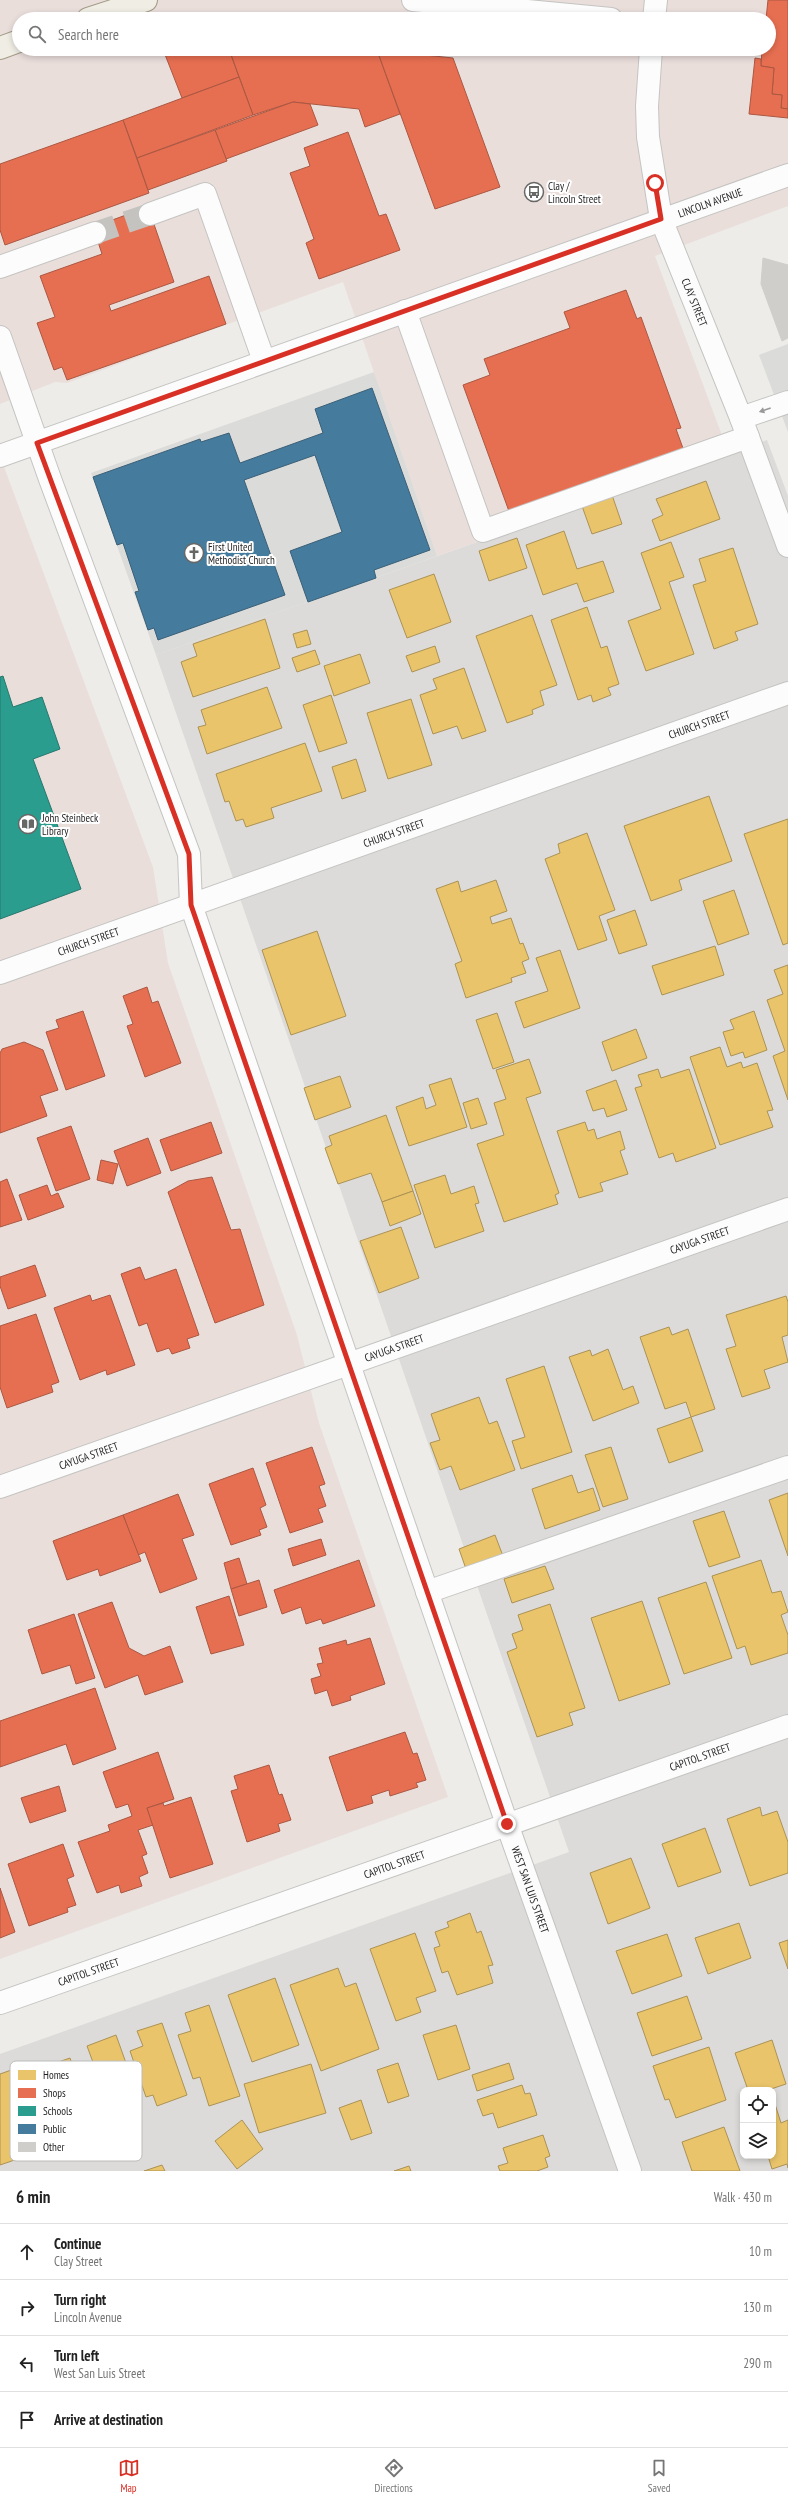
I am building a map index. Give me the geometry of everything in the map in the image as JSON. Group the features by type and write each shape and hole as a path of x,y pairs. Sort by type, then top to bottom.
{"main road":[{"path":"109,12 146,0"},
{"path":"0,48 12,44"}],"street":[{"path":"413,0 543,12"},
{"path":"655,12 656,0"},
{"name":"CLAY STREET","path":"651,56 647,106 648,137 661,219 744,427 782,508 788,546"},
{"name":"LINCOLN AVENUE","path":"0,456 661,219 788,175"},
{"path":"150,214 205,194 264,361"},
{"path":"0,267 95,233"},
{"path":"405,311 483,531 744,427 788,402"},
{"name":"WEST SAN LUIS STREET","path":"0,337 37,443 189,854 191,905 507,1824 630,2171"},
{"name":"CHURCH STREET","path":"0,973 788,693"},
{"name":"CAYUGA STREET","path":"0,1487 788,1209"},
{"path":"427,1592 788,1467"},
{"name":"CAPITOL STREET","path":"0,2003 788,1726"}],"shaded area":[{"path":"0,0 788,0 788,206 655,256 729,454 437,556 343,282 67,383 55,382 0,404"},
{"path":"788,344 788,432 759,355"},
{"path":"374,372 437,556 156,655 91,473"},
{"path":"767,440 788,496 788,2171 0,2171 0,2054 569,1852 156,655"},
{"path":"0,456 153,867 168,963 297,1335 319,1423 448,1797 0,1959"}],"building: Homes":[{"path":"706,481 720,519 660,541 652,520 663,515 656,499"},
{"path":"612,495 622,524 592,534 582,506"},
{"path":"564,531 577,569 603,561 614,592 584,602 577,583 543,595 526,545"},
{"path":"517,538 527,568 489,581 479,551"},
{"path":"671,542 684,577 669,582 694,654 646,671 628,621 661,609 641,553"},
{"path":"733,548 758,624 735,632 738,640 714,649 693,585 706,581 699,559"},
{"path":"434,574 451,622 407,638 389,590"},
{"path":"587,607 601,648 607,646 619,684 608,688 611,695 593,702 591,695 578,700 551,620"},
{"path":"532,615 557,685 540,691 544,705 532,710 533,714 507,723 476,636"},
{"path":"265,619 280,668 193,697 181,662 197,656 193,644"},
{"path":"307,630 311,644 297,648 293,634"},
{"path":"435,646 440,662 412,672 406,656"},
{"path":"315,650 320,664 297,672 292,658"},
{"path":"360,654 370,683 334,696 324,666"},
{"path":"464,668 486,731 462,739 457,726 433,734 420,695 437,689 433,679"},
{"path":"267,687 282,728 207,754 198,727 206,725 201,710"},
{"path":"331,695 347,743 319,752 303,705"},
{"path":"411,699 432,765 388,779 367,713"},
{"path":"305,743 322,791 271,808 274,818 246,827 243,819 236,821 229,801 225,802 216,774"},
{"path":"356,759 366,791 342,799 332,767"},
{"path":"709,796 732,861 679,880 682,890 651,901 624,826"},
{"path":"788,819 788,943 783,945 744,834"},
{"path":"587,833 615,910 599,916 607,940 578,950 545,859 560,853 558,844"},
{"path":"496,880 507,911 490,917 492,924 511,918 520,944 523,943 529,959 522,962 526,973 511,978 512,982 466,998 455,964 462,961 436,889 458,881 461,892"},
{"path":"734,890 749,934 718,945 703,901"},
{"path":"635,910 647,945 619,954 607,920"},
{"path":"317,931 346,1016 291,1035 262,950"},
{"path":"715,946 724,975 662,995 652,966"},
{"path":"560,950 580,1008 524,1028 515,1002 548,991 536,958"},
{"path":"788,965 788,1100 773,1056 785,1051 767,1000 783,994 774,970"},
{"path":"754,1011 767,1050 745,1058 743,1052 731,1056 723,1032 734,1029 730,1020"},
{"path":"497,1013 514,1062 493,1069 476,1020"},
{"path":"636,1029 647,1058 612,1071 602,1042"},
{"path":"720,1047 727,1067 741,1062 743,1068 757,1063 773,1110 767,1111 773,1127 720,1145 690,1057"},
{"path":"529,1059 541,1093 526,1098 559,1193 555,1195 558,1204 504,1222 477,1144 504,1135 494,1103 506,1099 496,1070"},
{"path":"658,1069 661,1078 689,1069 716,1148 676,1162 673,1153 659,1158 635,1088 642,1086 638,1075"},
{"path":"340,1076 351,1107 315,1120 304,1088"},
{"path":"451,1078 467,1127 409,1146 396,1107 423,1097 426,1109 436,1105 429,1085"},
{"path":"616,1080 627,1110 607,1117 604,1108 593,1111 586,1091"},
{"path":"478,1098 487,1124 471,1129 463,1103"},
{"path":"386,1115 413,1191 382,1202 371,1173 338,1184 325,1148 332,1145 329,1136"},
{"path":"585,1122 588,1131 594,1129 597,1139 620,1131 625,1149 620,1151 628,1174 600,1183 603,1191 579,1198 557,1131"},
{"path":"445,1175 451,1194 474,1186 479,1203 475,1204 484,1231 435,1248 414,1185"},
{"path":"413,1191 421,1214 390,1226 382,1202"},
{"path":"401,1227 419,1278 379,1293 360,1241"},
{"path":"786,1296 788,1302 788,1335 782,1337 788,1362 764,1370 770,1388 742,1397 726,1349 736,1346 726,1315"},
{"path":"669,1327 672,1335 688,1329 715,1409 691,1417 686,1402 665,1409 640,1337"},
{"path":"608,1349 623,1390 633,1386 639,1403 593,1421 569,1357 590,1350 592,1356"},
{"path":"544,1366 572,1452 521,1469 512,1441 525,1437 506,1379"},
{"path":"479,1397 489,1424 497,1421 515,1470 460,1490 451,1466 440,1470 430,1443 440,1440 431,1414"},
{"path":"691,1417 703,1451 669,1463 657,1429"},
{"path":"611,1447 628,1499 603,1507 585,1455"},
{"path":"572,1475 578,1493 593,1488 600,1510 545,1529 532,1489"},
{"path":"788,1493 788,1556 769,1500"},
{"path":"724,1511 740,1557 709,1567 693,1521"},
{"path":"495,1535 503,1556 466,1569 459,1549"},
{"path":"761,1560 772,1593 781,1591 788,1612 781,1615 788,1635 788,1653 751,1665 745,1646 737,1649 712,1576"},
{"path":"545,1566 554,1589 512,1603 504,1579"},
{"path":"706,1582 732,1658 684,1674 658,1598"},
{"path":"642,1601 670,1684 619,1701 591,1618"},
{"path":"550,1604 585,1708 569,1713 573,1725 537,1737 507,1652 517,1648 512,1634 523,1630 518,1615"},
{"path":"760,1807 762,1816 777,1811 788,1842 788,1873 750,1886 727,1819"},
{"path":"705,1828 721,1872 678,1887 662,1844"},
{"path":"631,1858 650,1908 608,1924 590,1873"},
{"path":"470,1913 477,1933 481,1931 493,1965 488,1966 493,1983 457,1995 448,1971 442,1973 434,1948 440,1946 435,1932 449,1927 447,1922"},
{"path":"739,1923 751,1958 708,1974 695,1938"},
{"path":"415,1933 436,1991 416,1998 421,2012 396,2021 370,1949"},
{"path":"667,1934 682,1976 632,1994 616,1951"},
{"path":"788,1940 788,1969 779,1943"},
{"path":"338,1968 345,1987 356,1983 379,2049 321,2071 290,1985"},
{"path":"275,1978 299,2045 252,2062 228,1995"},
{"path":"687,1996 702,2039 652,2056 637,2013"},
{"path":"209,2005 240,2096 209,2106 200,2077 193,2079 178,2035 191,2031 185,2013"},
{"path":"162,2023 187,2095 157,2106 153,2095 146,2097 142,2086 142,2061 133,2061 130,2051 143,2046 137,2031"},
{"path":"456,2025 470,2069 438,2080 423,2035"},
{"path":"116,2035 125,2061 93,2061 87,2046"},
{"path":"772,2040 786,2084 776,2087 747,2087 735,2053"},
{"path":"709,2047 726,2100 676,2118 669,2099 665,2100 653,2066"},
{"path":"70,2058 71,2061 61,2061"},
{"path":"398,2063 409,2096 388,2103 377,2070"},
{"path":"509,2063 514,2079 477,2091 472,2075"},
{"path":"311,2064 326,2113 259,2133 244,2084"},
{"path":"10,2070 10,2161 12,2161 0,2165 0,2074"},
{"path":"522,2085 525,2094 530,2093 537,2115 498,2128 493,2113 483,2116 477,2100"},
{"path":"361,2100 372,2133 351,2140 339,2108"},
{"path":"776,2107 781,2123 788,2120 788,2168 787,2164 772,2169 769,2159 776,2159"},
{"path":"242,2120 263,2149 237,2169 215,2141"},
{"path":"724,2127 740,2171 692,2171 682,2142"},
{"path":"543,2135 550,2156 545,2158 548,2167 537,2171 500,2171 498,2166 508,2163 503,2148"},
{"path":"162,2165 165,2171 144,2171"},
{"path":"409,2166 411,2171 394,2171"}],"building: Shops":[{"path":"768,0 788,0 788,109 781,108 782,95 772,94 774,68 761,66 762,56 776,56 776,12 767,12"},
{"path":"166,56 232,56 239,77 182,98"},
{"path":"232,56 379,56 400,114 365,127 359,109 293,102 253,115"},
{"path":"379,56 434,56 453,58 500,187 435,209"},
{"path":"755,58 761,59 761,66 774,68 772,94 782,95 781,108 788,109 788,118 749,114"},
{"path":"239,77 253,115 137,158 123,120"},
{"path":"293,102 310,104 318,125 226,159 215,130"},
{"path":"123,120 149,193 5,245 0,230 0,164"},
{"path":"215,130 227,161 148,190 137,158"},
{"path":"348,132 379,216 386,214 400,250 319,279 306,243 314,239 290,173 310,166 304,148"},
{"path":"148,207 174,282 109,305 111,311 209,276 226,324 67,380 62,367 54,370 37,323 55,317 40,276 102,254 93,227"},
{"path":"626,290 637,319 641,317 681,428 676,429 684,451 510,514 463,385 490,375 484,359 570,328 564,312"},
{"path":"147,987 152,1003 158,1001 181,1063 145,1077 127,1026 133,1024 123,996"},
{"path":"83,1011 105,1076 66,1090 46,1032 59,1028 56,1020"},
{"path":"24,1042 43,1050 58,1090 40,1096 47,1116 0,1133 0,1053 2,1049"},
{"path":"211,1122 222,1153 171,1171 160,1140"},
{"path":"71,1126 90,1179 56,1191 37,1138"},
{"path":"148,1138 161,1173 127,1186 114,1151"},
{"path":"101,1160 118,1164 113,1184 97,1180"},
{"path":"212,1177 231,1230 240,1229 264,1305 215,1323 168,1192 188,1181"},
{"path":"7,1179 22,1220 0,1227 0,1182"},
{"path":"47,1185 51,1196 58,1193 64,1207 28,1220 19,1195"},
{"path":"35,1265 46,1296 8,1309 0,1286 0,1277"},
{"path":"140,1267 145,1280 176,1269 199,1335 187,1339 190,1348 172,1354 169,1348 157,1352 147,1323 139,1326 121,1274"},
{"path":"90,1295 92,1301 110,1295 135,1365 107,1375 106,1370 80,1380 54,1308"},
{"path":"36,1314 59,1382 51,1385 53,1392 7,1408 0,1387 0,1326"},
{"path":"312,1447 325,1484 319,1486 326,1506 318,1509 323,1522 290,1533 266,1463"},
{"path":"253,1468 266,1505 260,1508 267,1527 259,1530 261,1535 231,1545 209,1484"},
{"path":"178,1494 194,1535 182,1539 197,1579 160,1593 145,1552 138,1555 123,1515"},
{"path":"123,1515 141,1561 100,1576 98,1569 67,1580 53,1541"},
{"path":"321,1539 326,1555 293,1566 288,1549"},
{"path":"239,1558 247,1584 231,1589 224,1563"},
{"path":"359,1560 375,1606 323,1624 321,1619 306,1624 301,1607 282,1614 274,1590"},
{"path":"259,1580 267,1607 239,1616 231,1589"},
{"path":"229,1596 244,1645 211,1654 196,1607"},
{"path":"112,1602 129,1648 144,1656 170,1646 183,1682 145,1695 138,1675 105,1688 78,1614"},
{"path":"74,1614 95,1678 76,1684 70,1665 42,1674 28,1630"},
{"path":"370,1638 385,1684 350,1696 351,1700 332,1706 327,1690 315,1694 311,1679 321,1676 317,1664 323,1663 319,1648 346,1640 347,1645"},
{"path":"95,1688 116,1749 73,1765 66,1744 0,1767 0,1721"},
{"path":"405,1732 413,1754 417,1753 426,1780 416,1783 418,1787 390,1796 389,1790 371,1796 373,1803 347,1811 329,1757"},
{"path":"158,1752 174,1799 147,1808 153,1825 138,1830 147,1854 142,1856 148,1873 139,1877 142,1886 121,1893 119,1885 97,1893 78,1842 110,1831 108,1825 132,1816 128,1804 116,1808 103,1772"},
{"path":"269,1765 279,1795 282,1794 291,1820 278,1824 280,1831 247,1842 231,1791 238,1789 234,1776"},
{"path":"59,1786 66,1811 30,1823 21,1798"},
{"path":"191,1797 213,1864 170,1878 147,1808 163,1803 164,1806"},
{"path":"63,1844 74,1876 67,1879 76,1905 67,1908 68,1912 29,1926 8,1864"},
{"path":"0,1888 15,1932 0,1938"}],"building: Schools":[{"name":"John Steinbeck Library","path":"3,676 13,707 42,697 60,749 33,759 81,889 0,919 0,677"}],"building: Public":[{"path":"372,388 430,550 374,570 376,578 308,602 290,551 342,532 315,455 244,480 285,595 158,640 154,628 148,630 135,592 139,591 123,543 117,545 93,477 200,439 201,442 229,433 240,463 323,433 315,409"}],"building: Other":[{"path":"763,258 788,265 788,338 782,341 761,284"}],"tunnel":[{"path":"95,233 150,214"}],"place":[{"name":"Clay / Lincoln Street","path":"534,192"},
{"name":"First United Methodist Church","path":"194,553"},
{"name":"John Steinbeck Library","path":"28,824"}],"route":[{"path":"507,1824 191,905 189,854 37,443 661,219 655,183"}]}
